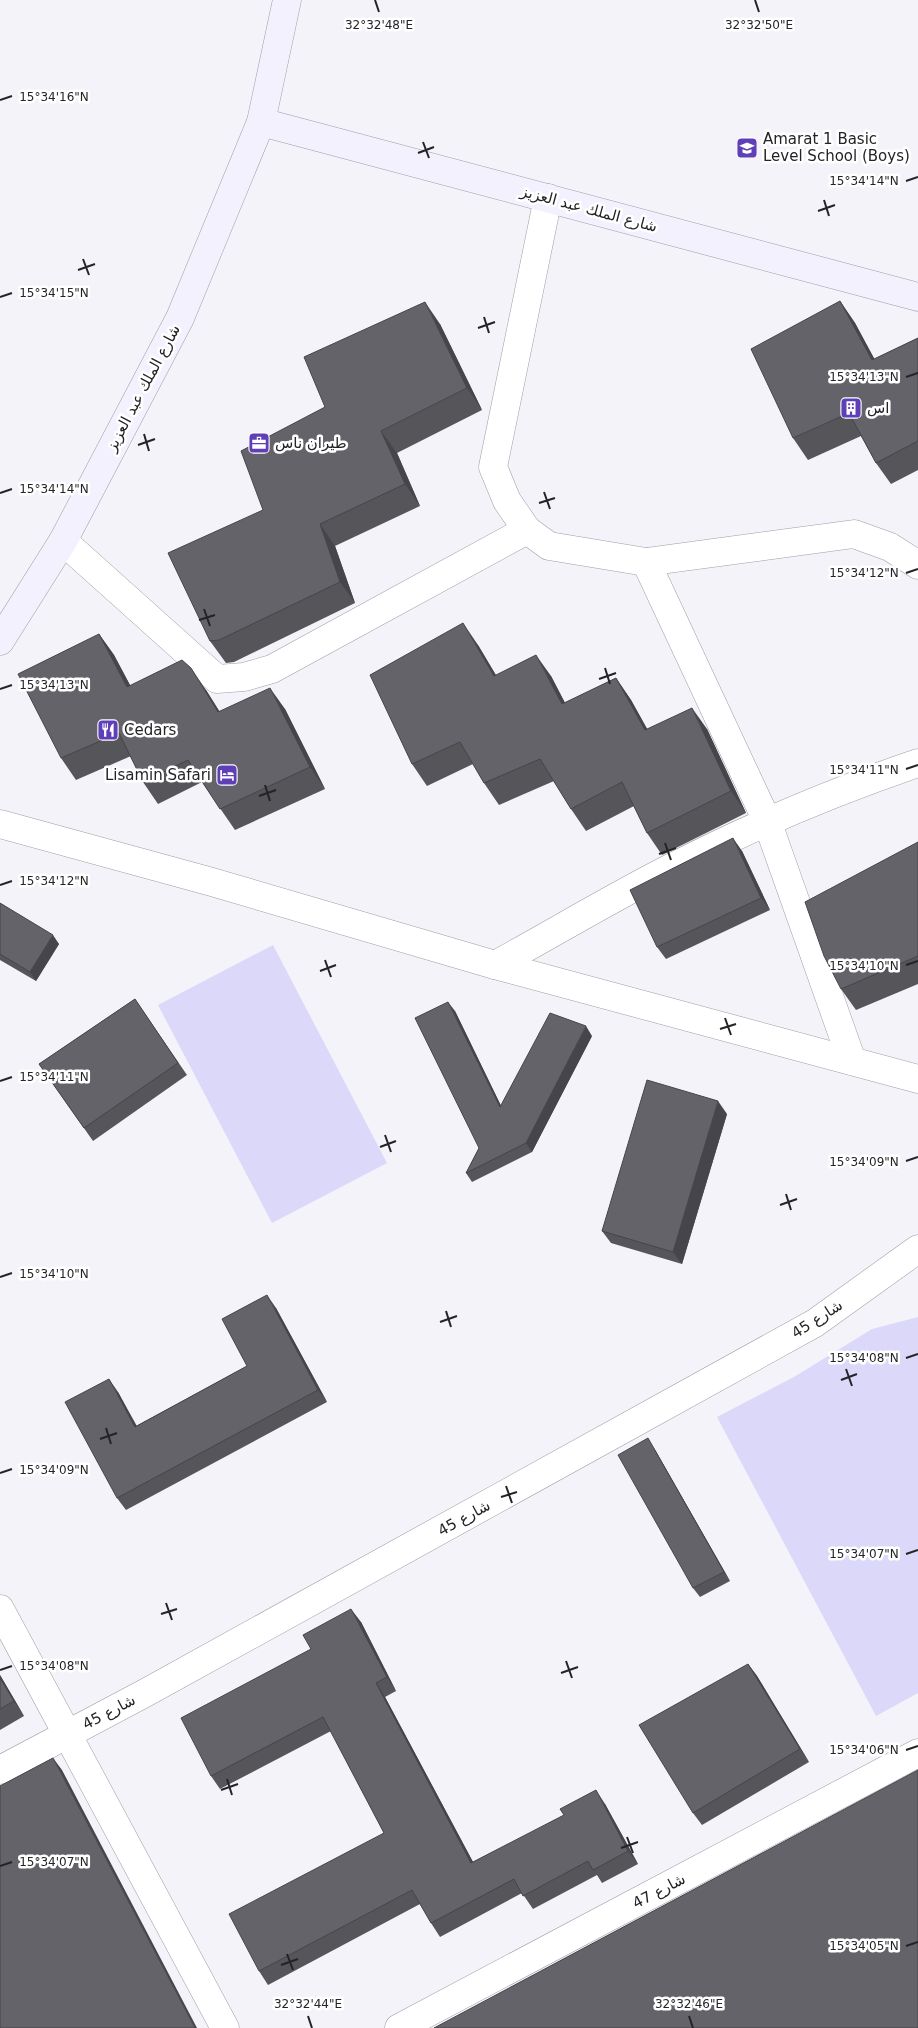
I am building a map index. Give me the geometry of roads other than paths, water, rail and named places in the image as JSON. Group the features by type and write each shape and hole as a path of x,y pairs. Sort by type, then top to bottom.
{"street":[{"name":"شارع الملك عبد العزيز","path":"0,641 63,540 180,318 261,122 287,0"},
{"name":"شارع الملك عبد العزيز","path":"261,122 918,297"},
{"path":"548,198 493,467 507,501 527,530 549,546 646,562 854,534 890,547 918,565"},
{"path":"63,540 217,679 244,678 272,669 527,530"},
{"path":"646,562 767,821 852,1061"},
{"path":"495,965 661,873 767,821 861,782 918,763"},
{"path":"0,824 212,882 495,965 918,1079"},
{"name":"شارع 45","path":"0,1770 156,1688 814,1323 918,1249"},
{"path":"0,1609 225,2028"},
{"name":"شارع 47","path":"399,2028 918,1753"}],"place":[{"name":"Amarat 1 Basic Level School (Boys)","path":"747,148"},
{"name":"اس","path":"851,408"},
{"name":"طيران ناس","path":"259,443"},
{"name":"Cedars","path":"108,730"},
{"name":"Lisamin Safari","path":"227,775"}]}
